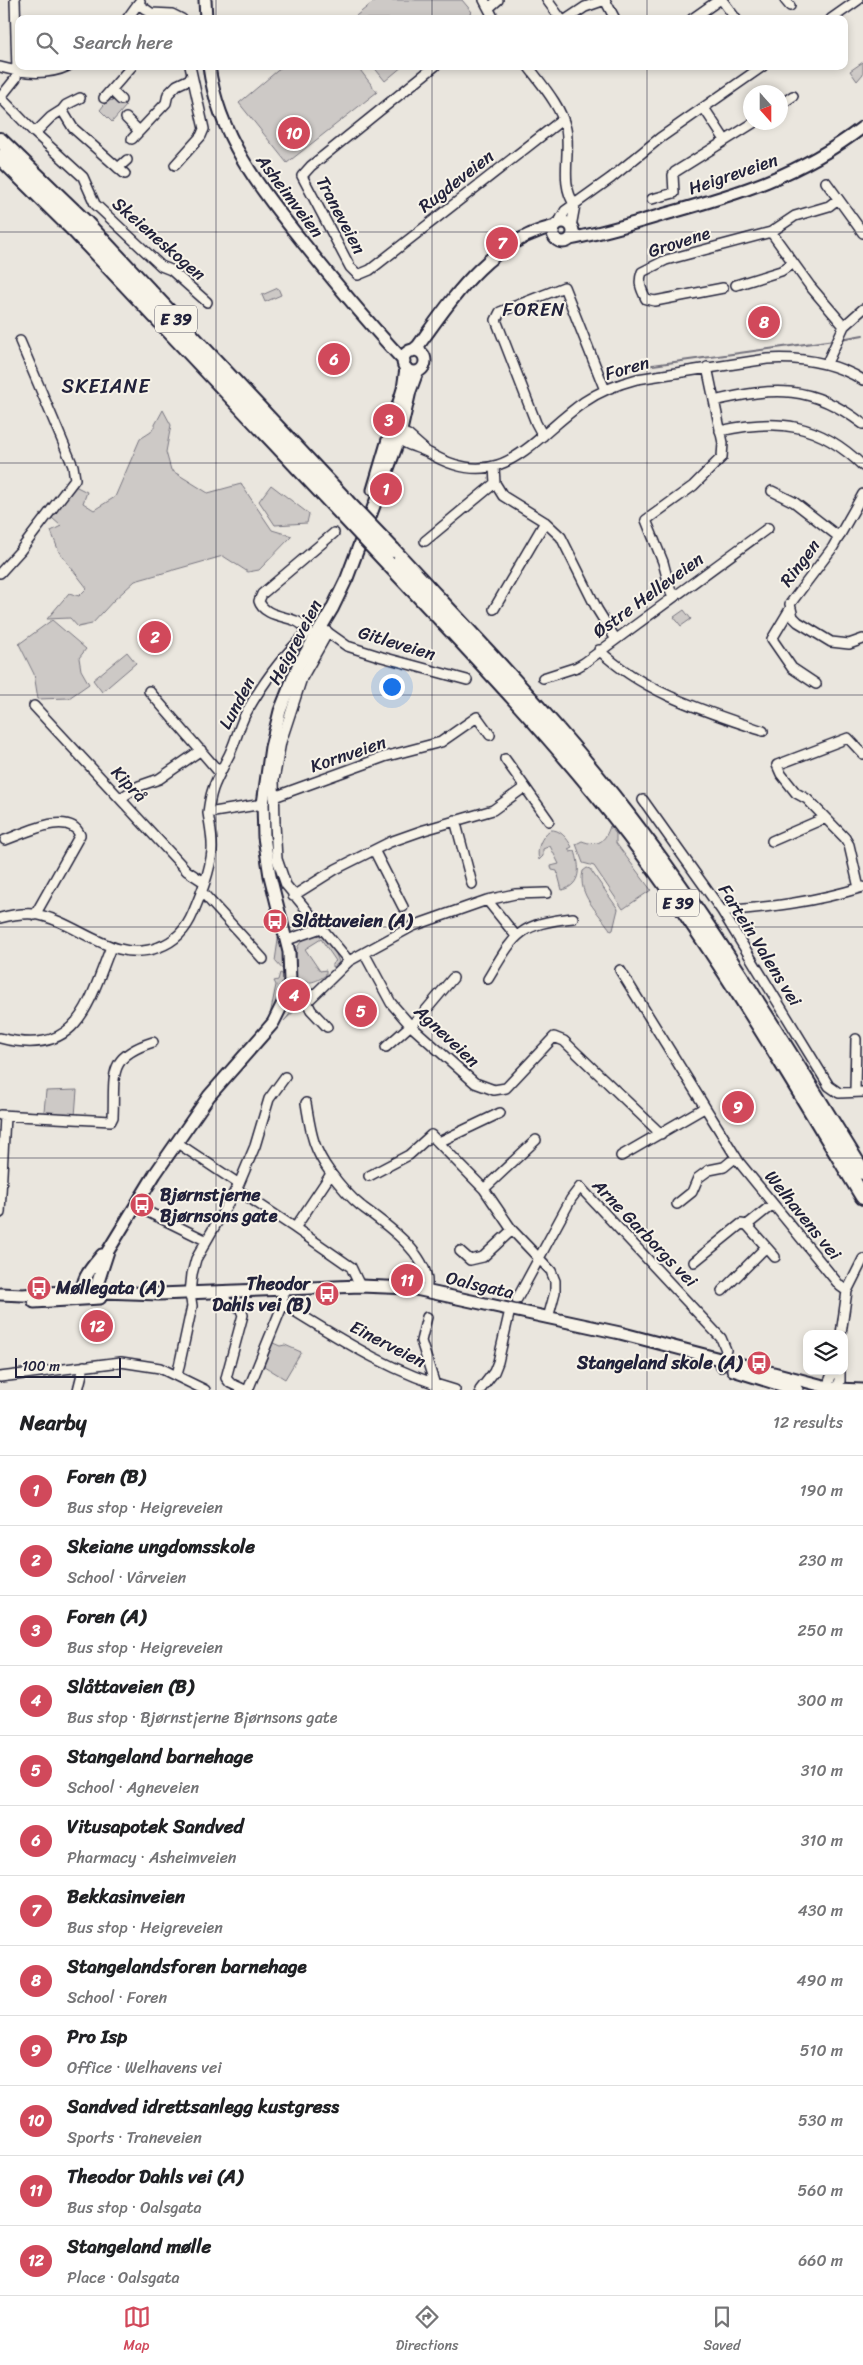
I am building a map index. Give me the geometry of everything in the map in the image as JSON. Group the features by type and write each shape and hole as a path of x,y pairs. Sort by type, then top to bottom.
{"highway":[{"name":"E 39","path":"0,140 85,222 390,557 550,739 629,835 677,901 734,986 863,1197"},
{"name":"E 39","path":"0,157 75,231 345,508"},
{"name":"E 39","path":"390,557 559,731 639,830 686,894 743,979 863,1172"}],"main road":[{"path":"205,0 207,15"},
{"path":"207,15 210,0"},
{"name":"Asheimveien","path":"210,70 223,120 244,163 271,202 374,329 407,358"},
{"name":"Heigreveien","path":"571,231 604,230 728,197 763,185 816,159 863,127"},
{"name":"Heigreveien","path":"397,433 407,358 439,317 451,298 475,272 498,253 533,232 565,223 571,231"},
{"path":"556,225 553,234 556,238"},
{"name":"Heigreveien","path":"525,238 543,236 556,238 563,242 571,231"},
{"name":"Heigreveien","path":"423,356 439,317"},
{"path":"419,352 423,356 424,365 417,372 411,372 407,358 419,352"},
{"name":"Heigreveien","path":"287,940 270,876 264,837 263,804 270,747 280,711 298,666 325,630 342,589 417,372"},
{"path":"88,1294 108,1251 176,1142 209,1096 265,1033 279,1013 290,982 287,940"},
{"name":"Oalsgata","path":"0,1294 190,1294 397,1286 426,1290 583,1326 620,1332 722,1363 797,1390"},
{"name":"Oalsgata","path":"0,1301 88,1294"},
{"name":"Oalsgata","path":"722,1363 831,1389 863,1390"}],"street":[{"path":"15,0 16,15"},
{"path":"484,0 493,15"},
{"path":"490,8 498,0"},
{"path":"547,0 557,15"},
{"path":"573,15 585,7 605,0 614,15"},
{"path":"698,15 720,0 733,15"},
{"path":"837,15 858,0"},
{"path":"130,15 139,2 152,13 161,15"},
{"path":"0,67 17,71 49,73 57,70"},
{"path":"104,98 128,70"},
{"path":"175,165 201,136 204,130 191,70"},
{"name":"Traneveien","path":"370,270 358,275 354,272 302,176 310,166 430,70"},
{"path":"531,70 553,100 563,119 567,138 568,195 575,204 571,231"},
{"path":"556,225 565,211 757,70"},
{"path":"0,98 16,78 17,71"},
{"path":"132,139 166,103 168,94 176,85 192,78"},
{"path":"111,90 121,100"},
{"path":"788,99 793,96"},
{"name":"Skeieneskogen","path":"0,98 83,177 95,204 161,266 171,270 206,302"},
{"path":"35,133 51,117 62,110 66,104 80,98"},
{"path":"704,108 725,140"},
{"name":"Skeieneskogen","path":"62,110 73,128 121,171 127,160"},
{"path":"126,118 139,131"},
{"name":"Rugdeveien","path":"370,270 563,119"},
{"path":"652,199 674,193 673,175 675,172 743,129"},
{"path":"826,182 863,233"},
{"name":"Grovene","path":"723,288 708,296 655,300 646,299 639,279 642,272 666,260 771,232 795,216 829,206 838,199"},
{"path":"771,232 793,263 844,326"},
{"path":"736,285 782,271 793,263"},
{"path":"543,436 532,415 496,320 496,316 500,312 564,287 605,390"},
{"path":"827,363 844,326 863,309"},
{"path":"0,573 20,551 74,479 73,466 20,341"},
{"name":"Foren","path":"397,433 418,449 424,449 445,462 478,468 494,467 516,457 586,401 605,390 636,379 707,367 786,358 827,363 863,380"},
{"path":"672,596 663,562 646,520 694,486 722,457 724,449 707,367"},
{"path":"714,400 744,394 794,392 826,400 863,424"},
{"path":"720,431 753,424 802,428 828,440 863,466"},
{"path":"494,467 495,483 503,496 545,522 561,537 597,609 615,638"},
{"path":"425,541 495,483"},
{"name":"Ringen","path":"772,491 794,502 839,537"},
{"name":"Ringen","path":"816,684 792,668 772,639 790,609 793,598 839,537 863,494"},
{"path":"494,610 545,522"},
{"name":"Østre Helleveien","path":"542,678 577,667 672,596 768,528"},
{"name":"Lunden","path":"0,918 19,914 35,914 111,947 128,952 148,952 176,939 188,924 202,892 212,850 208,813 211,792 219,772 227,760 246,714 272,672 285,653 310,631 298,622 268,612 260,606 259,601 262,594 334,533"},
{"name":"Ringen","path":"790,609 798,622 831,642 849,644 863,639"},
{"path":"325,630 302,678 289,714 276,767 274,797 278,859 283,880 293,896 349,961"},
{"name":"Gitleveien","path":"325,630 347,646 467,680"},
{"path":"599,650 609,659 666,696 688,706 763,731"},
{"path":"149,691 219,772"},
{"name":"Kiprå","path":"34,706 188,871 204,882"},
{"name":"Kornveien","path":"274,797 384,757 441,742 477,717 490,736"},
{"path":"722,911 780,907 821,899 861,887 849,845 807,799 796,793 781,774 777,765 848,738 863,754"},
{"path":"121,798 138,786 156,780 201,750"},
{"path":"505,760 549,822"},
{"path":"293,896 322,877 374,850 424,830 494,810 525,786"},
{"name":"Fartein Valens vei","path":"643,800 722,911 829,1086 839,1093 859,1092 856,1039"},
{"path":"208,813 263,804"},
{"path":"772,841 825,818"},
{"path":"455,820 472,884"},
{"path":"5,840 45,825 59,823 72,827 80,835 35,914"},
{"path":"374,850 403,907"},
{"path":"202,892 263,960"},
{"path":"327,1027 311,1010 307,1002 349,961 413,926 488,900 515,894 547,893"},
{"path":"488,900 516,936"},
{"path":"488,979 516,936 532,926 548,921 573,918"},
{"path":"287,940 321,928"},
{"path":"0,1038 47,1041 68,1031 82,1016 111,947"},
{"name":"Agneveien","path":"364,953 391,1003 411,1026 475,1083 494,1090 501,1090 510,1086 554,1037 564,1041 661,1134"},
{"name":"Welhavens vei","path":"620,970 736,1158 840,1286 847,1291"},
{"path":"386,1046 411,1026 453,978"},
{"path":"0,1213 2,1116 111,1121 113,1117 116,1067 121,1059 131,1050 152,1042"},
{"path":"176,1376 192,1306 190,1294 192,1274 206,1240 237,1187 255,1146 269,1099 285,1077"},
{"path":"306,1104 313,1145 331,1174 360,1205 391,1227 412,1249 425,1273 428,1283 426,1290"},
{"path":"621,1156 704,1108"},
{"path":"439,1142 500,1113"},
{"path":"369,1176 409,1155 431,1135 484,1189 512,1230 551,1271 555,1281 556,1292 548,1318"},
{"path":"484,1189 536,1140"},
{"path":"176,1142 268,1211 351,1267 357,1276 360,1286"},
{"path":"676,1204 692,1192 698,1178 709,1170 724,1166 736,1158"},
{"path":"295,1228 331,1174"},
{"name":"Arne Garborgs vei","path":"539,1257 571,1198 580,1187 721,1338 726,1350 722,1363"},
{"path":"747,1225 773,1204"},
{"path":"148,1212 206,1240"},
{"path":"694,1262 736,1226 741,1224 747,1225 775,1257"},
{"path":"460,1252 470,1260 478,1260 488,1254 512,1230"},
{"path":"722,1291 766,1247"},
{"path":"516,1299 539,1257"},
{"path":"842,1330 847,1291 863,1259"},
{"path":"224,1292 226,1302 240,1308 243,1315 226,1378 230,1383 247,1390 283,1304 282,1290"},
{"name":"Einerveien","path":"283,1304 384,1364 436,1388 455,1390"},
{"path":"480,1390 494,1372 498,1362 510,1310"},
{"path":"427,1317 420,1341 436,1388"},
{"path":"0,1378 121,1362 160,1368 205,1390"},
{"path":"78,1390 84,1366"},
{"path":"831,1389 833,1375"},
{"path":"831,1389 840,1381 840,1375"}],"shaded area":[{"path":"376,0 462,0 472,12 469,15 357,15"},
{"path":"863,62 863,74 857,81 850,71"},
{"path":"278,70 360,70 377,92 287,163 239,103"},
{"path":"376,70 398,70 385,81"},
{"path":"115,100 126,106 112,122 100,110 107,101"},
{"path":"278,288 281,295 265,302 262,295"},
{"path":"163,410 171,425 166,452 171,470 208,493 241,484 272,530 292,536 259,570 248,572 223,556 135,581 92,624 78,627 70,618 47,619 69,593 79,596 87,588 59,552 51,531 61,526 52,518 75,486 87,492 83,503 94,510 115,497 140,439 151,432"},
{"path":"271,485 309,514 307,523 275,525 259,501"},
{"path":"684,610 691,619 681,626 674,617"},
{"path":"52,620 86,649 79,658 81,670 89,684 69,698 38,699 34,674 19,644"},
{"path":"127,652 136,663 102,692 93,680"},
{"path":"610,826 616,834 616,843 651,890 623,909 594,866 583,863 576,844 582,841 588,843 600,842 606,836"},
{"path":"550,830 557,831 565,837 572,847 568,849 570,852 575,851 578,863 576,879 569,888 562,890 557,871 552,870 551,866 559,864 550,846 543,849 543,856 539,860 540,844"},
{"path":"587,868 590,869 618,909 613,930 611,931 586,896 582,880 583,871"},
{"path":"279,933 284,952 285,972 275,961"},
{"path":"319,935 333,946 339,962 335,967 332,967 332,964 336,961 321,939 305,949 320,971 326,970 326,975 315,981 307,982 300,980 296,977 296,955 299,944 310,937"},
{"path":"280,973 284,975 281,993 269,1020 276,985 274,981 278,980"},
{"path":"303,986 305,1001 284,1021 293,1010"},
{"path":"77,1090 75,1116 46,1114 44,1111 46,1091"},
{"path":"273,1343 280,1346 285,1345 301,1352 285,1379 264,1366"}],"waterway":[{"path":"841,339 863,335"},
{"path":"617,374 624,369 834,340"}],"place":[{"name":"Sandved idrettsanlegg kustgress","path":"294,133"},
{"name":"Bekkasinveien","path":"502,243"},
{"name":"Stangelandsforen barnehage","path":"764,322"},
{"name":"Vitusapotek Sandved","path":"334,359"},
{"name":"Foren (A)","path":"389,420"},
{"name":"Foren (B)","path":"386,489"},
{"name":"Skeiane ungdomsskole","path":"155,637"},
{"name":"Slåttaveien (A)","path":"275,921"},
{"name":"Slåttaveien (B)","path":"294,995"},
{"name":"Stangeland barnehage","path":"361,1011"},
{"name":"Pro Isp","path":"738,1107"},
{"name":"Bjørnstjerne Bjørnsons gate","path":"142,1205"},
{"name":"Theodor Dahls vei (A)","path":"407,1280"},
{"name":"Møllegata (A)","path":"39,1288"},
{"name":"Theodor Dahls vei (B)","path":"327,1294"},
{"name":"Stangeland mølle","path":"97,1326"},
{"name":"Stangeland skole (A)","path":"759,1363"}],"district":[{"name":"FOREN","path":"534,309"},
{"name":"SKEIANE","path":"106,386"}]}
